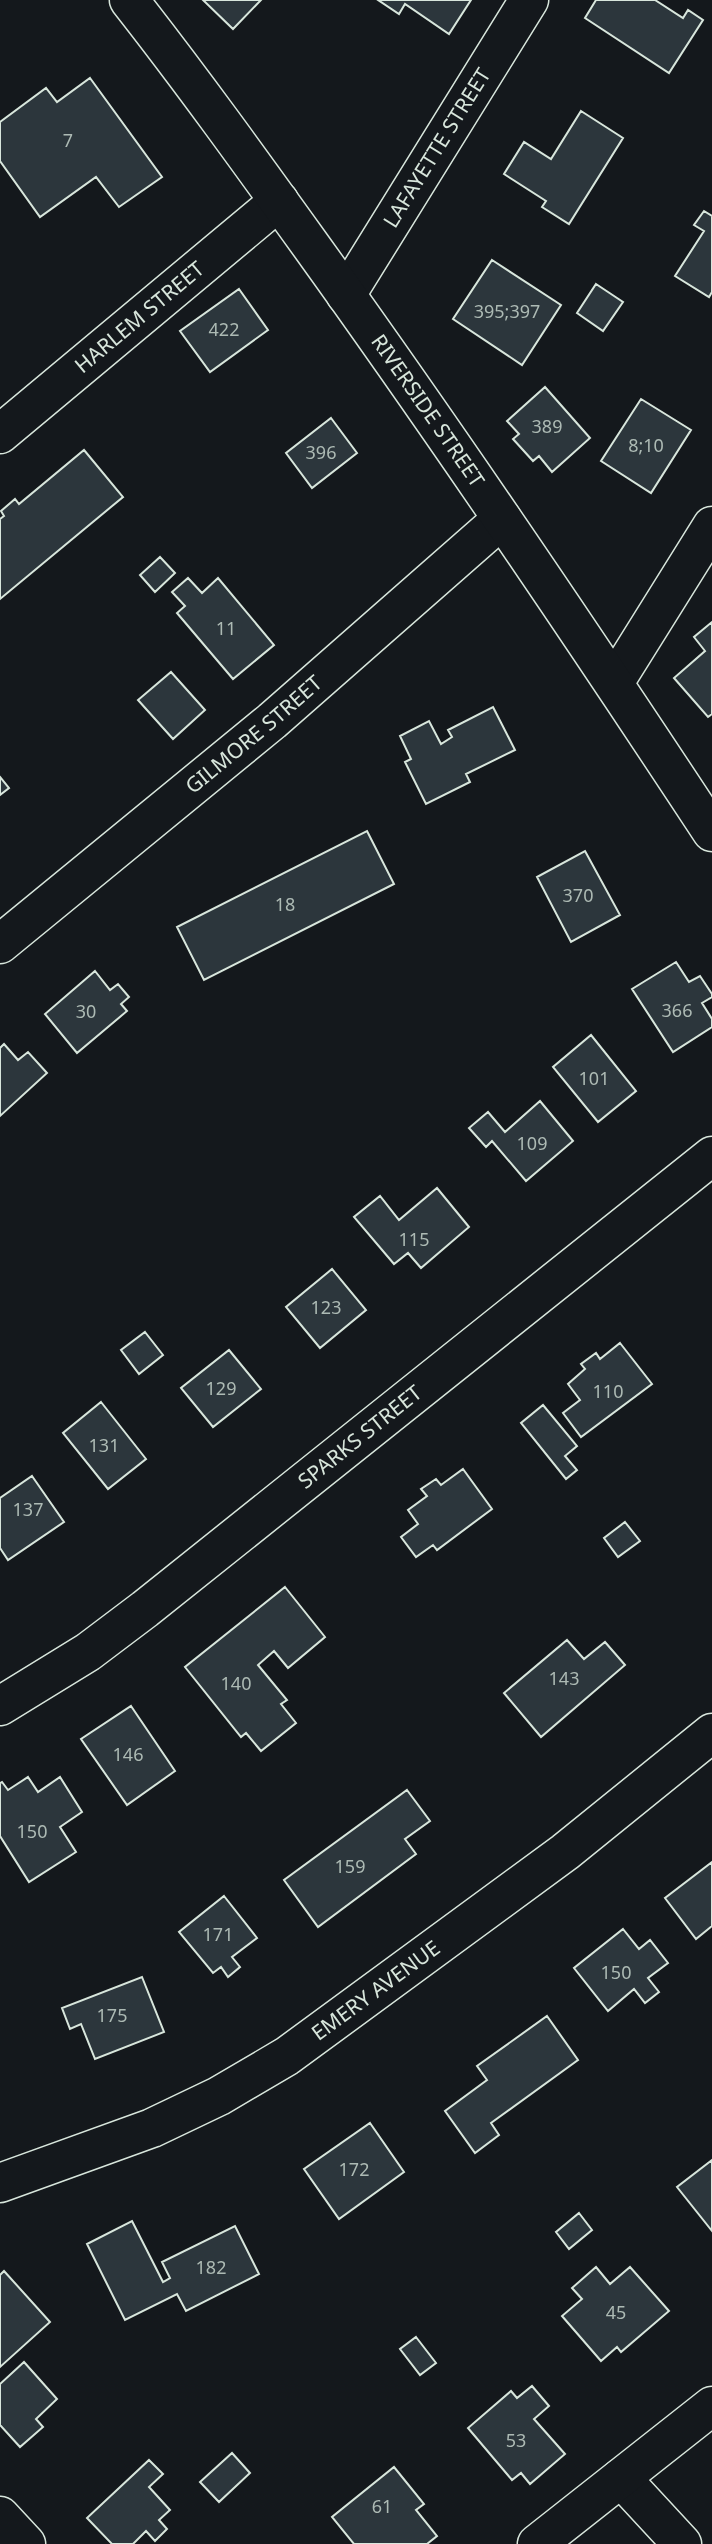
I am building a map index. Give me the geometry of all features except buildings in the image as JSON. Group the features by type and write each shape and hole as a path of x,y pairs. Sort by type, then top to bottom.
{"street":[{"name":"RIVERSIDE STREET","path":"129,0 171,53 346,295 614,683 712,832"},
{"name":"LAFAYETTE STREET","path":"346,295 529,0"},
{"name":"HARLEM STREET","path":"0,434 279,201"},
{"name":"GILMORE STREET","path":"0,944 272,721 502,519"},
{"path":"614,683 712,526"},
{"name":"SPARKS STREET","path":"0,1706 88,1652 145,1609 712,1156"},
{"name":"EMERY AVENUE","path":"0,2183 152,2128 219,2096 287,2056 565,1852 712,1733"},
{"path":"537,2544 712,2406"},
{"path":"621,2478 682,2544"},
{"path":"0,2516 26,2544"}]}
